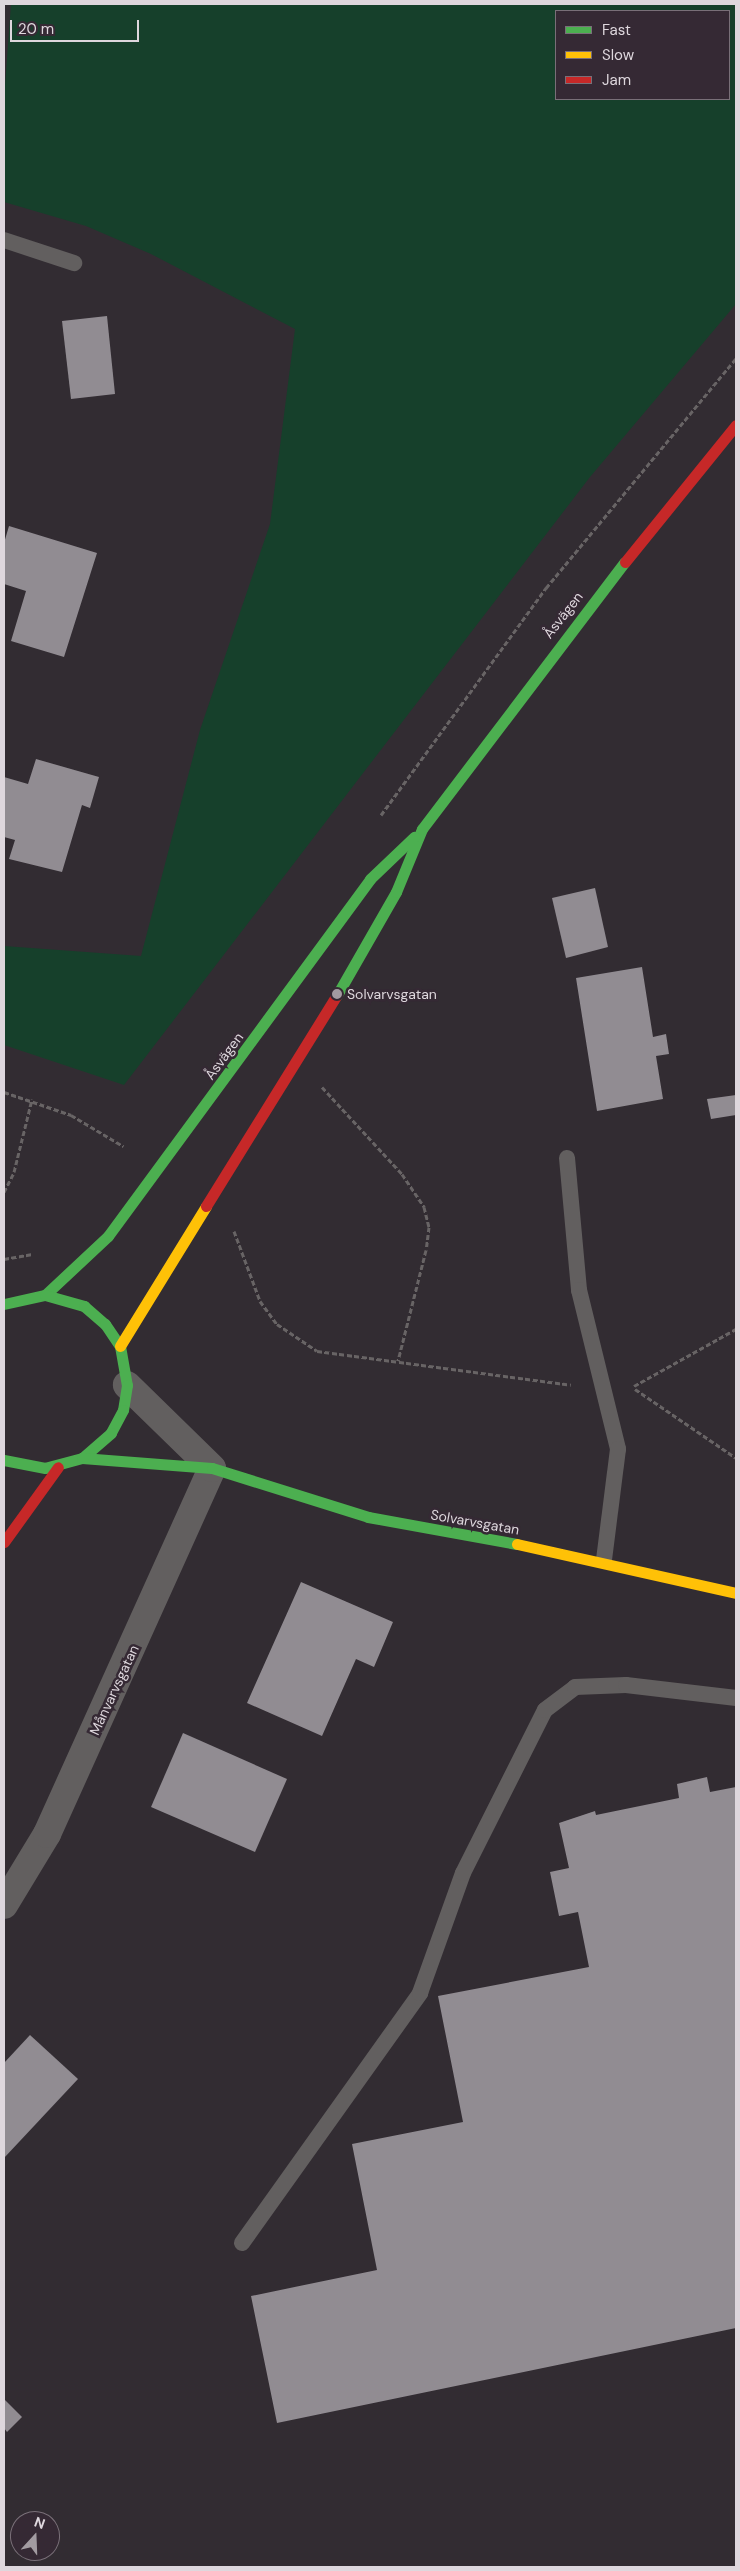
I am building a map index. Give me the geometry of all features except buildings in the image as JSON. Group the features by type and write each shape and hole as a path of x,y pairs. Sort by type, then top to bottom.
{"street":[{"name":"Åsvägen","path":"45,1295 108,1236 370,879 422,830 594,600 736,425"},
{"name":"Åsvägen","path":"120,1346 337,994 396,892 422,830"},
{"path":"4,1304 45,1295 84,1306 105,1324 120,1346 127,1385 118,1422 103,1443 82,1458 58,1466 32,1468 4,1460"},
{"path":"127,1385 212,1468"},
{"name":"Solvarvsgatan","path":"82,1458 212,1468 368,1517 604,1560 736,1593"},
{"path":"4,1542 58,1466"},
{"name":"Månvarvsgatan","path":"4,1905 47,1834 212,1468"}],"lane":[{"path":"4,240 74,263"},
{"path":"567,1158 579,1290 618,1448 604,1560"},
{"path":"242,2243 420,1993 463,1873 546,1710 575,1687 626,1685 736,1698"}],"path":[{"path":"316,1082 349,1112 424,1206 429,1227 426,1250 398,1361"},
{"path":"4,1092 32,1099 71,1115 123,1146"},
{"path":"4,1192 14,1172 32,1099"},
{"path":"230,1225 260,1301 294,1339 334,1356 398,1361 603,1389 633,1387 736,1329"},
{"path":"633,1387 736,1458"}],"green space":[{"path":"11,4 736,4 736,304 590,477 124,1085 4,1045 4,946 141,956 200,730 270,524 295,329 151,254 86,226 4,202 4,99"}],"traffic: fast":[{"path":"337,995 396,892 422,829 625,562"},
{"path":"45,1295 108,1236 370,879 414,837"},
{"path":"4,1304 45,1295 84,1306 105,1324 120,1346 127,1385 123,1410 111,1433 82,1458 45,1468 4,1460"},
{"path":"82,1458 212,1468 368,1517 517,1544"}],"traffic: slow":[{"path":"120,1346 206,1206"},
{"path":"517,1544 736,1593"}],"traffic: jam":[{"path":"625,562 736,425"},
{"path":"206,1206 337,995"},
{"path":"4,1542 58,1467"}],"place":[{"name":"Solvarvsgatan","path":"337,994"}]}
